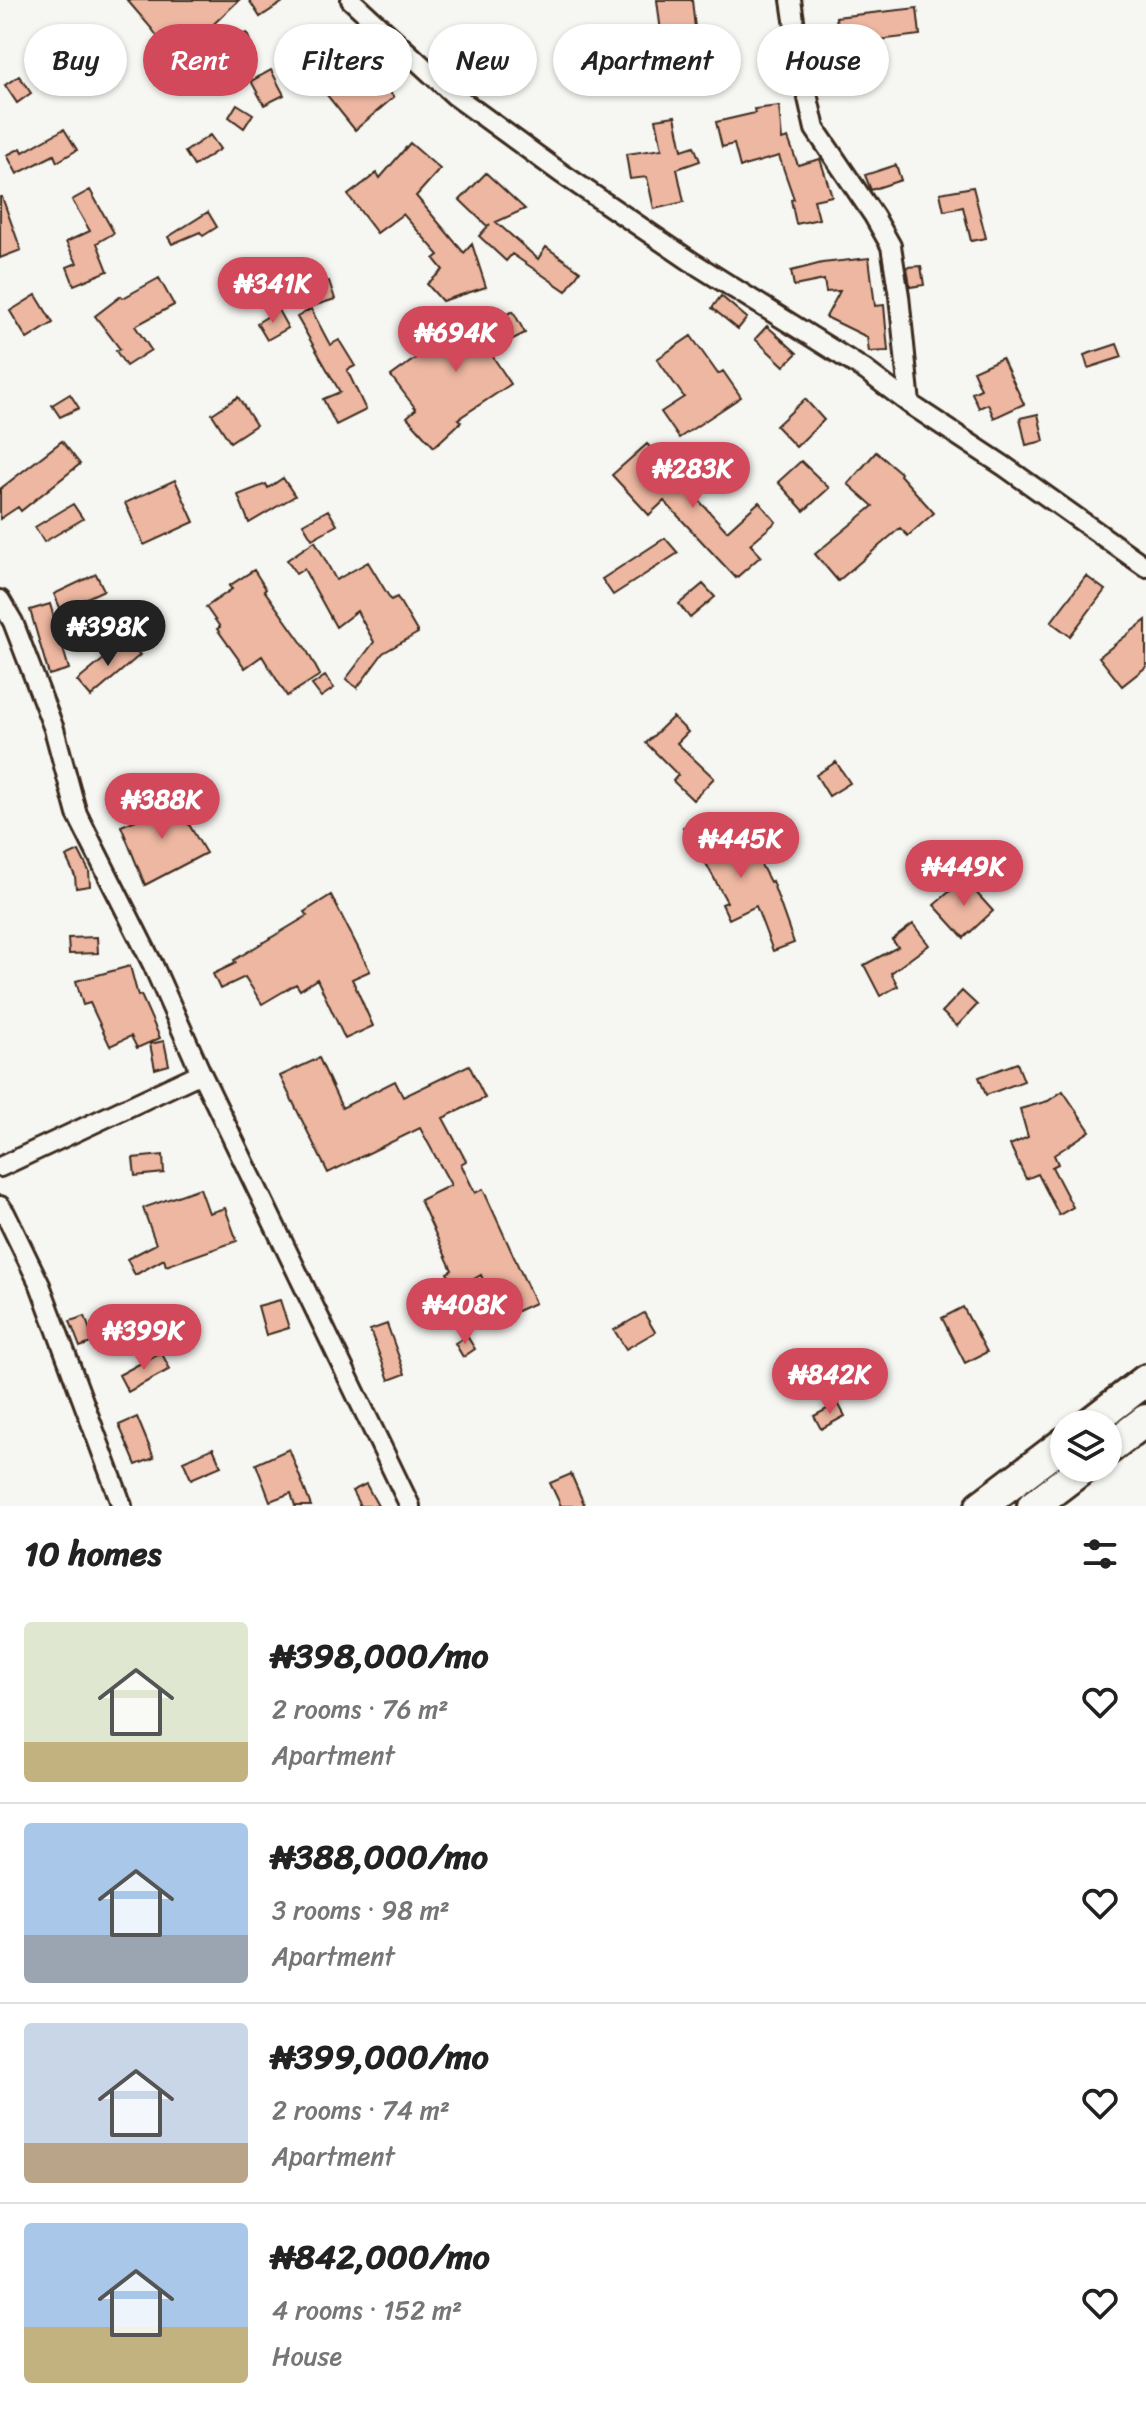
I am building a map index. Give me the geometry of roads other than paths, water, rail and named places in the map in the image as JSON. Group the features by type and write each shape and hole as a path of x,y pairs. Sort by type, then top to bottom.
{"highway":[{"path":"1107,1410 1146,1380"},
{"path":"1122,1438 1146,1420"},
{"path":"981,1506 1050,1454"},
{"path":"1033,1506 1065,1482"}],"street":[{"path":"351,0 454,95 561,173 692,262 865,370 1146,567"},
{"path":"791,0 801,67 815,129 891,246 910,404"},
{"path":"0,600 13,622 54,729 77,814 153,965 201,1073 410,1506"},
{"path":"0,1167 201,1073"},
{"path":"0,1206 40,1285 122,1506"}]}
